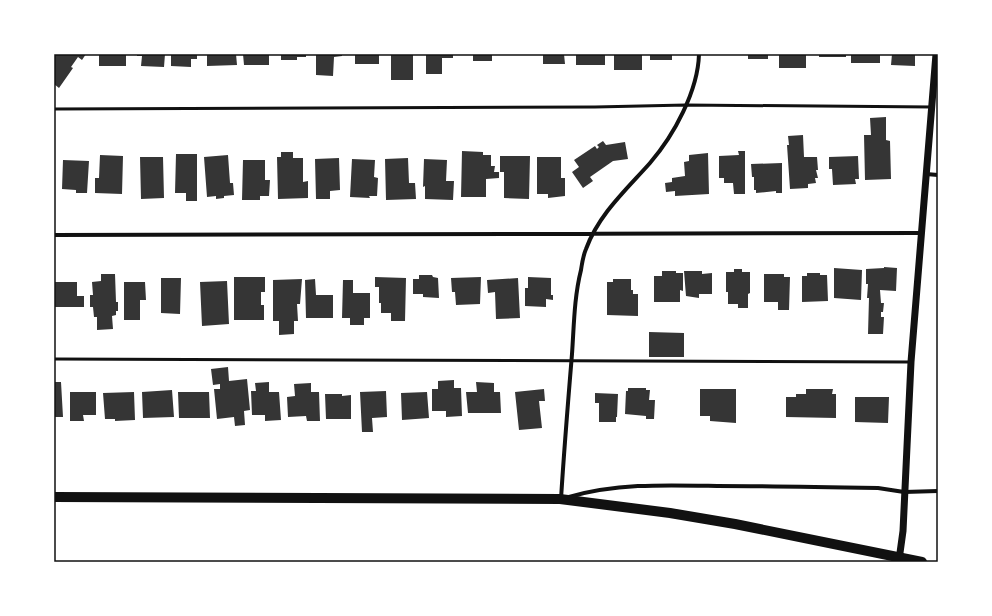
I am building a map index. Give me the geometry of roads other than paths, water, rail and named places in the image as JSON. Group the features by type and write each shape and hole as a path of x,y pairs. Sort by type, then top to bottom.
{"main road":[{"path":"54,497 560,500 670,513 736,524 899,560 922,562"}],"street":[{"path":"699,54 699,65 686,105 672,134 651,162 616,200 601,219 592,234 585,251 576,291 560,500 584,492 609,488 652,485 878,488 904,492 938,491"},
{"path":"899,560 903,531 911,362 936,54"},
{"path":"926,174 938,175"},
{"path":"54,235 921,233"}],"lane":[{"path":"54,108 595,107 686,105 932,107"},
{"path":"54,359 911,362"}]}
